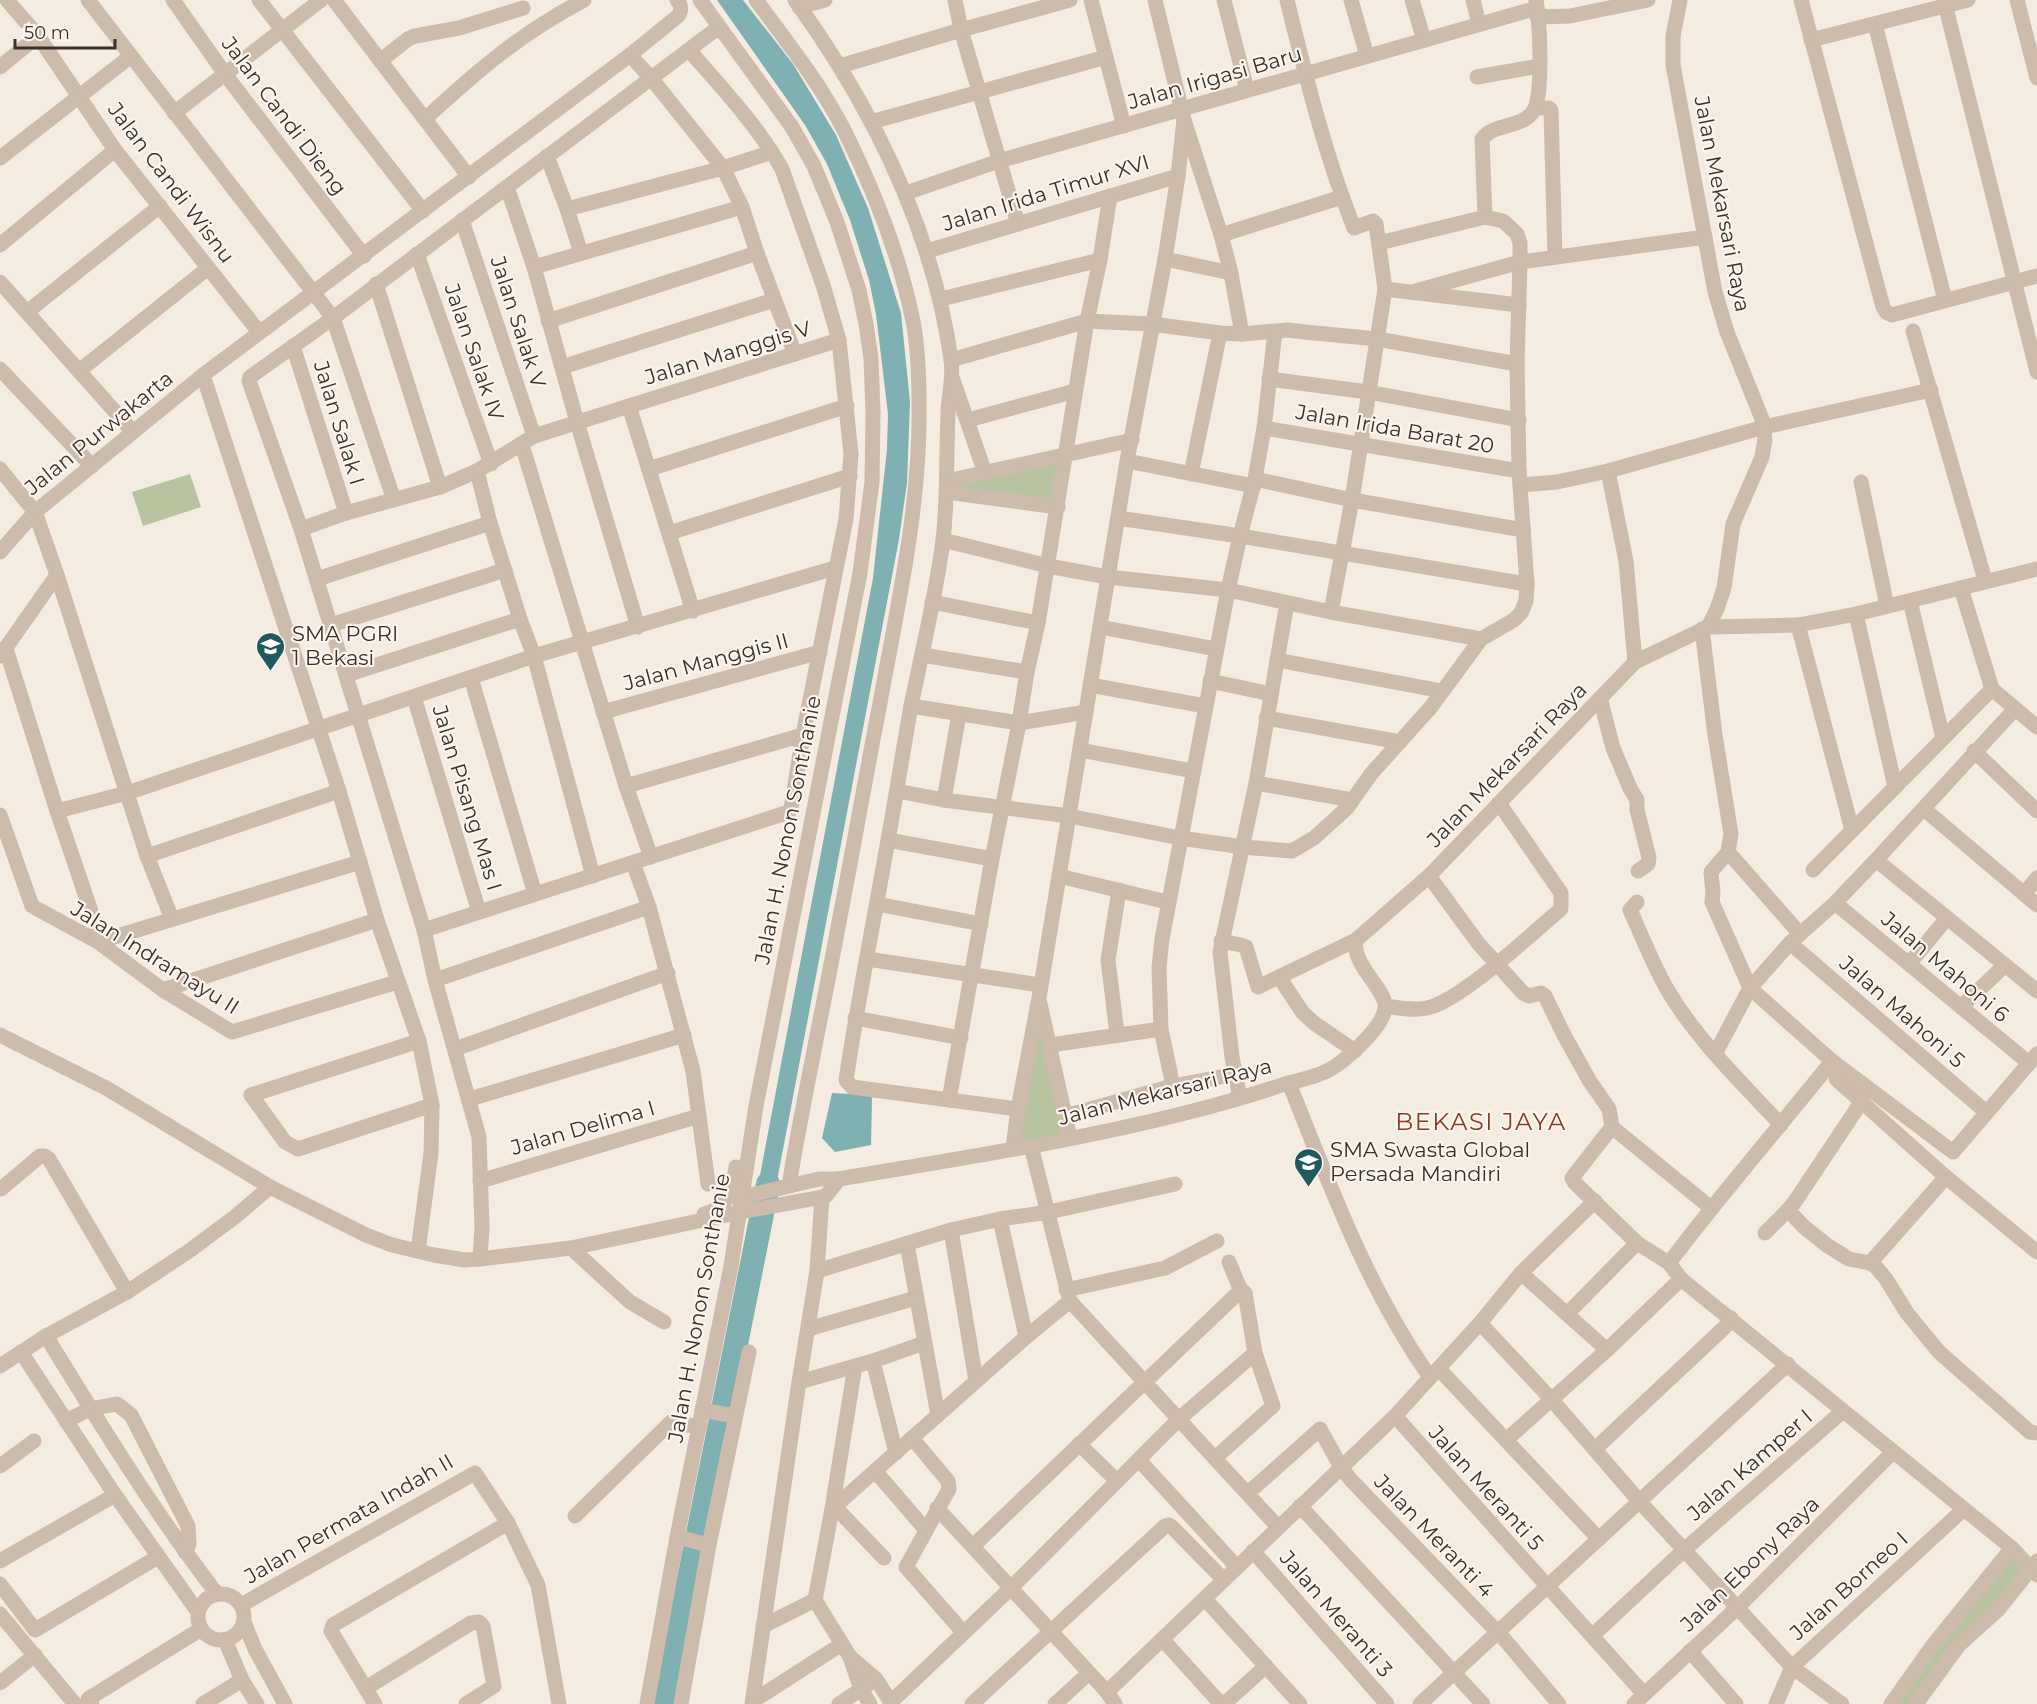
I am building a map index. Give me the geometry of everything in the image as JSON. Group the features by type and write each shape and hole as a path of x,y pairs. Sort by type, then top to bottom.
{"street":[{"name":"Jalan Candi Wisnu","path":"7,0 38,36 115,150 259,332"},
{"path":"88,0 331,315 394,500"},
{"name":"Jalan Candi Dieng","path":"173,0 225,74 364,256"},
{"path":"259,0 423,211"},
{"path":"174,113 321,0"},
{"path":"334,0 470,177"},
{"path":"425,119 502,51 551,17 584,0"},
{"name":"Jalan H. Nonon Sonthanie","path":"646,1704 681,1538 700,1427 707,1411 745,1204 756,1106 861,573 872,482 871,358 859,290 837,222 813,166 792,127 700,0"},
{"path":"756,0 803,63 846,134 877,206 897,262 913,322 919,374 918,464 909,548 804,1096 789,1186"},
{"path":"797,3 825,0"},
{"path":"955,0 961,30 1018,224"},
{"path":"840,66 1070,0"},
{"path":"1090,0 1124,126"},
{"path":"1155,0 1182,115 1231,273 1242,334"},
{"path":"1224,0 1246,90"},
{"path":"1287,0 1305,74 1342,197 1354,228 1375,222 1385,288 1353,500 1331,612"},
{"path":"1351,0 1367,56"},
{"path":"1412,0 1424,40"},
{"path":"1473,0 1479,24"},
{"name":"Jalan Irigasi Baru","path":"906,193 999,162 1124,126 1182,115 1246,90 1537,8 1570,16 1648,0"},
{"name":"Jalan Mekarsari Raya","path":"1221,941 1245,947 1258,987 1356,940 1429,876 1635,662 1705,628 1717,609 1724,588 1733,524 1765,448 1764,426 1720,314 1673,65 1673,36 1680,0"},
{"path":"1801,0 1886,312 1892,315 2037,276"},
{"path":"1811,40 1944,3 1968,0"},
{"path":"2017,0 2037,78"},
{"name":"Jalan Purwakarta","path":"0,552 35,512 203,375 630,55 678,16 681,11 679,2"},
{"path":"797,3 840,66 906,193 941,299 953,380 948,413 947,487 943,540 855,1018 846,1080 852,1087 1018,1109"},
{"path":"1944,3 2037,372"},
{"path":"380,61 415,36 459,28 523,8"},
{"path":"1485,217 1482,139 1490,132 1528,117 1538,100 1537,8"},
{"path":"1875,24 1945,300"},
{"path":"473,1259 482,1227 479,1137 470,1099 435,980 424,930 317,579 249,381 250,377 331,315 417,254 719,27"},
{"path":"0,67 38,36"},
{"path":"424,930 789,812 792,806 803,735 846,519 851,454 839,340 823,285 782,169 772,152 734,103 689,50"},
{"path":"630,55 723,168 742,207 795,354"},
{"path":"0,158 131,56"},
{"path":"871,122 1106,57"},
{"path":"1477,77 1539,66"},
{"path":"1535,108 1551,110 1555,257"},
{"path":"1013,1149 1127,461 1165,259 1178,176 1182,115"},
{"path":"0,245 115,150"},
{"path":"567,209 723,168 772,152"},
{"path":"547,156 567,209 580,253"},
{"name":"Jalan Irida Timur XVI","path":"927,251 1178,176"},
{"path":"507,187 534,267 638,627"},
{"path":"949,1100 962,1038 992,859 1038,623 1075,392 1110,196"},
{"path":"1221,235 1342,197"},
{"path":"27,312 160,206"},
{"path":"534,267 742,207"},
{"path":"897,791 944,800 1069,816 1243,848 1292,851 1302,847 1328,826 1352,800 1371,774 1442,691 1481,639 1514,620 1521,613 1526,601 1527,584 1519,478 1517,364 1519,238 1514,229 1498,219 1485,217 1379,243"},
{"name":"Jalan Salak V","path":"462,220 528,440 603,712 651,858"},
{"path":"1412,292 1520,262 1705,237"},
{"path":"548,321 757,253"},
{"name":"Jalan Salak IV","path":"417,254 484,467 490,523 534,656 592,876"},
{"path":"1165,259 1231,273"},
{"path":"941,299 1100,260"},
{"path":"79,371 208,268"},
{"path":"0,282 134,432"},
{"path":"376,284 440,487"},
{"path":"1385,288 1519,305"},
{"path":"562,367 774,300"},
{"path":"951,360 1087,321 1152,324 1242,334 1288,330 1377,339 1517,364"},
{"path":"1913,331 1985,580"},
{"path":"1173,1086 1161,1029 1159,967 1167,902 1228,590 1255,482 1275,332"},
{"path":"1191,474 1220,333"},
{"name":"Jalan Manggis V","path":"301,529 346,513 440,487 484,467 528,440 577,422 839,340"},
{"name":"Jalan Salak I","path":"293,346 346,513"},
{"path":"0,369 92,466"},
{"path":"203,375 319,728 397,982 419,1041 432,1106 431,1153 418,1251"},
{"path":"1269,379 1368,392 1519,420"},
{"path":"953,380 985,473"},
{"name":"Jalan Irida Barat 20","path":"1264,428 1361,444 1519,478 1557,482 1608,471 1764,426 1931,390"},
{"path":"968,420 1075,392"},
{"name":"Jalan Manggis V","path":"629,406 693,611"},
{"path":"649,469 847,406"},
{"path":"947,487 985,473 1132,440"},
{"path":"1127,461 1191,474 1255,482 1523,530"},
{"path":"0,470 35,512 147,856 172,919"},
{"path":"1608,471 1626,561 1635,662"},
{"path":"669,533 850,476"},
{"path":"1860,482 1887,606"},
{"path":"947,487 1058,507"},
{"path":"1118,518 1527,584"},
{"path":"317,579 490,523"},
{"path":"943,540 1048,566 1108,577 1228,590 1331,612 1481,639"},
{"path":"57,811 128,792 534,656 835,568"},
{"path":"2033,1058 1956,1151 1951,1152 1832,1061 1750,988 1712,902 1711,872 1728,852 1731,834 1715,735 1705,628 1798,625 1856,614 1962,588 1985,580 2037,569"},
{"path":"331,625 505,570"},
{"path":"57,575 3,653 100,942 360,862"},
{"path":"1962,588 1992,689 2037,727"},
{"path":"1910,601 1943,738"},
{"path":"932,602 1038,623"},
{"path":"1240,1098 1220,960 1221,941 1256,783 1287,603"},
{"path":"1856,614 1895,787"},
{"path":"346,675 520,619"},
{"path":"1798,625 1852,830"},
{"path":"1100,627 1216,649"},
{"name":"Jalan Manggis II","path":"603,712 820,652"},
{"path":"922,655 1027,672"},
{"path":"1277,660 1442,691"},
{"path":"471,678 535,894"},
{"path":"1210,681 1271,694"},
{"path":"1090,685 1205,706"},
{"path":"1814,870 1992,689"},
{"name":"Jalan Pisang Mas I","path":"414,697 479,912"},
{"path":"1600,698 1613,748 1637,800 1637,810 1649,858 1648,864 1638,871"},
{"path":"912,706 1019,723 1086,712"},
{"path":"1715,1054 1750,988 1795,938 1835,903 1876,860 2015,709"},
{"path":"944,800 959,714"},
{"path":"1266,718 1400,742"},
{"path":"626,786 803,735"},
{"path":"1080,750 1193,771"},
{"path":"1974,752 2037,811"},
{"path":"1256,783 1352,800"},
{"path":"147,856 339,791"},
{"path":"1356,940 1355,946 1360,964 1386,1006 1409,1010 1426,1008 1444,1003 1561,909 1561,893 1499,803"},
{"path":"1924,809 2037,905"},
{"path":"0,815 5,847"},
{"path":"888,840 992,859"},
{"name":"Jalan Indramayu II","path":"5,847 32,906 100,942 163,990 236,1033 397,982"},
{"name":"Jalan Mahoni 5","path":"1728,852 1795,938 1986,1112"},
{"path":"1876,860 2037,992"},
{"path":"633,863 649,907 693,1071 708,1184"},
{"path":"1059,876 1167,902"},
{"path":"1429,876 1495,964 1525,995 1541,993 1545,996 1584,1071 1609,1109 1612,1127 1710,1208"},
{"path":"2024,894 2037,878"},
{"path":"1117,1034 1108,960 1119,890"},
{"path":"1637,902 1630,910 1660,976 1685,1016 1715,1054 1781,1125"},
{"name":"Jalan Mahoni 6","path":"1835,903 1961,1006 2033,1058"},
{"path":"877,904 981,924"},
{"path":"435,980 649,907"},
{"path":"1909,964 1947,918"},
{"path":"163,990 377,920"},
{"path":"867,959 972,975 1039,992"},
{"path":"1961,1006 2005,965"},
{"path":"455,1049 668,973"},
{"path":"1279,977 1303,1013 1355,1051"},
{"path":"1039,992 1071,1138"},
{"name":"Jalan Mekarsari Raya","path":"745,1204 789,1186 819,1179 839,1179 1031,1146 1182,1114 1328,1071 1355,1051 1382,1016 1386,1006"},
{"path":"855,1018 962,1038"},
{"path":"1050,1045 1161,1029"},
{"path":"0,1035 106,1088 270,1187 366,1235 392,1245 434,1255 473,1259 571,1248 683,1225 745,1204 820,1198 826,1196 839,1179"},
{"path":"470,1099 684,1035"},
{"path":"419,1041 251,1095 285,1142 298,1149 432,1106"},
{"path":"1669,1263 1710,1208 1832,1061"},
{"path":"1065,1116 1173,1086 1236,1074"},
{"path":"1836,1079 1946,1177 2037,1252"},
{"path":"1289,1083 1328,1182 1395,1323 1434,1373 1506,1440 1599,1539"},
{"path":"1765,1233 1794,1203 1862,1101"},
{"path":"683,1225 692,1218 714,1211 725,1202 732,1191 741,1141 756,1106"},
{"name":"Jalan Delima I","path":"480,1181 699,1116"},
{"path":"1612,1127 1572,1178 1574,1182 1637,1243 1669,1263 1681,1279 1788,1364 2035,1568 1998,1611 1959,1645 1916,1704"},
{"path":"1031,1146 1068,1296 1278,1527"},
{"path":"1,1189 40,1156 45,1156 50,1160 127,1292"},
{"path":"1870,1263 1946,1177"},
{"path":"817,1271 951,1230 1000,1219 1049,1212 1175,1184"},
{"path":"0,1366 46,1336 127,1292 189,1251 270,1187"},
{"path":"752,1702 817,1271 820,1198"},
{"path":"1111,1698 1163,1640 1395,1416 1480,1323 1521,1273 1595,1201"},
{"path":"1788,1210 1804,1227 1828,1246 1849,1259 1870,1263 1886,1279 1907,1313 1939,1352 2030,1432 2037,1432"},
{"path":"1000,1219 1026,1337"},
{"path":"951,1230 976,1381"},
{"path":"834,1508 1026,1337 1068,1296 1165,1268 1217,1241"},
{"path":"1566,1314 1637,1243"},
{"path":"907,1244 938,1416"},
{"path":"571,1248 630,1302 664,1322"},
{"path":"1215,1458 1273,1406 1255,1353 1245,1293 1241,1291 1229,1262"},
{"path":"1521,1273 1607,1350"},
{"path":"1506,1440 1607,1350 1681,1279"},
{"path":"973,1546 1241,1291"},
{"path":"808,1329 916,1298"},
{"path":"1595,1449 1726,1326 1731,1318"},
{"path":"1480,1323 1792,1667 1842,1704"},
{"path":"46,1336 90,1409 185,1552 218,1594"},
{"path":"799,1382 873,1361 924,1343"},
{"path":"21,1352 115,1495 198,1612"},
{"path":"681,1704 708,1544 733,1416 749,1352"},
{"path":"846,1650 876,1679 892,1703 1011,1588 1179,1419 1255,1353"},
{"path":"873,1361 896,1453"},
{"path":"38,1377 62,1362"},
{"path":"1420,1704 1788,1364"},
{"path":"855,1366 834,1508 815,1600 846,1650 861,1689 870,1704"},
{"path":"66,1421 90,1409 117,1404 131,1414 188,1526 189,1544 185,1552"},
{"path":"707,1411 733,1416"},
{"name":"Jalan Kamper I","path":"1592,1636 1684,1550 1843,1411"},
{"name":"Jalan Meranti 5","path":"1395,1416 1592,1636 1639,1699"},
{"path":"575,1516 671,1422 700,1427"},
{"name":"Jalan Meranti 4","path":"1248,1493 1320,1429 1351,1480 1497,1633 1558,1704"},
{"path":"912,1438 948,1481 948,1489 906,1567 963,1632"},
{"path":"0,1466 34,1441"},
{"path":"1079,1444 1118,1481"},
{"name":"Jalan Ebony Raya","path":"1639,1699 1737,1608 1893,1452"},
{"path":"1139,1460 1237,1567"},
{"path":"875,1471 926,1530"},
{"name":"Jalan Permata Indah II","path":"241,1605 470,1474 478,1475 508,1523"},
{"path":"0,1561 115,1495"},
{"path":"1300,1506 1484,1704"},
{"path":"834,1508 884,1558"},
{"path":"937,1508 1111,1698 1124,1704"},
{"name":"Jalan Borneo I","path":"1776,1704 1792,1667 1964,1509"},
{"path":"375,1704 331,1631 333,1625 508,1523 538,1585 559,1704"},
{"path":"972,1704 1165,1526 1169,1525 1224,1580"},
{"path":"681,1538 708,1544"},
{"path":"1891,1704 1933,1645 2012,1548"},
{"name":"Jalan Meranti 3","path":"1253,1551 1387,1704"},
{"path":"0,1584 35,1630 158,1557"},
{"path":"244,1622 233,1637 215,1640 201,1629 198,1612 209,1597 227,1594 235,1598 241,1605 244,1622 255,1649 285,1704"},
{"path":"1205,1599 1300,1704"},
{"path":"763,1626 815,1600"},
{"path":"0,1614 35,1655 85,1702 201,1629"},
{"path":"366,1689 471,1623 479,1622 483,1626 494,1686 466,1704"},
{"path":"225,1640 242,1680 256,1704"},
{"path":"1163,1640 1222,1704 1266,1666"},
{"path":"752,1702 846,1650"},
{"path":"1690,1651 1731,1702"},
{"path":"0,1683 35,1655"},
{"path":"1055,1704 1089,1673"},
{"path":"839,1704 876,1679"},
{"path":"203,1704 242,1680"}],"green space":[{"path":"1065,455 1058,507 947,492 947,481"},
{"path":"190,474 201,507 143,526 132,492"},
{"path":"1039,998 1070,1138 1013,1149"},
{"path":"2012,1548 2031,1568 1916,1704 1891,1704"}],"water":[{"path":"717,0 743,0 793,64 836,135 868,208 901,313 910,402 907,483 899,539 777,1181 758,1186 873,578 887,449 888,414 876,314 869,280 850,220 827,164 805,125"},
{"path":"832,1093 872,1095 871,1145 835,1152 822,1138"}],"waterway":[{"path":"664,1704 768,1184"}],"place":[{"name":"SMA PGRI 1 Bekasi","path":"271,672"},
{"name":"SMA Swasta Global Persada Mandiri","path":"1309,1188"}],"district":[{"name":"BEKASI JAYA","path":"1481,1122"}]}
